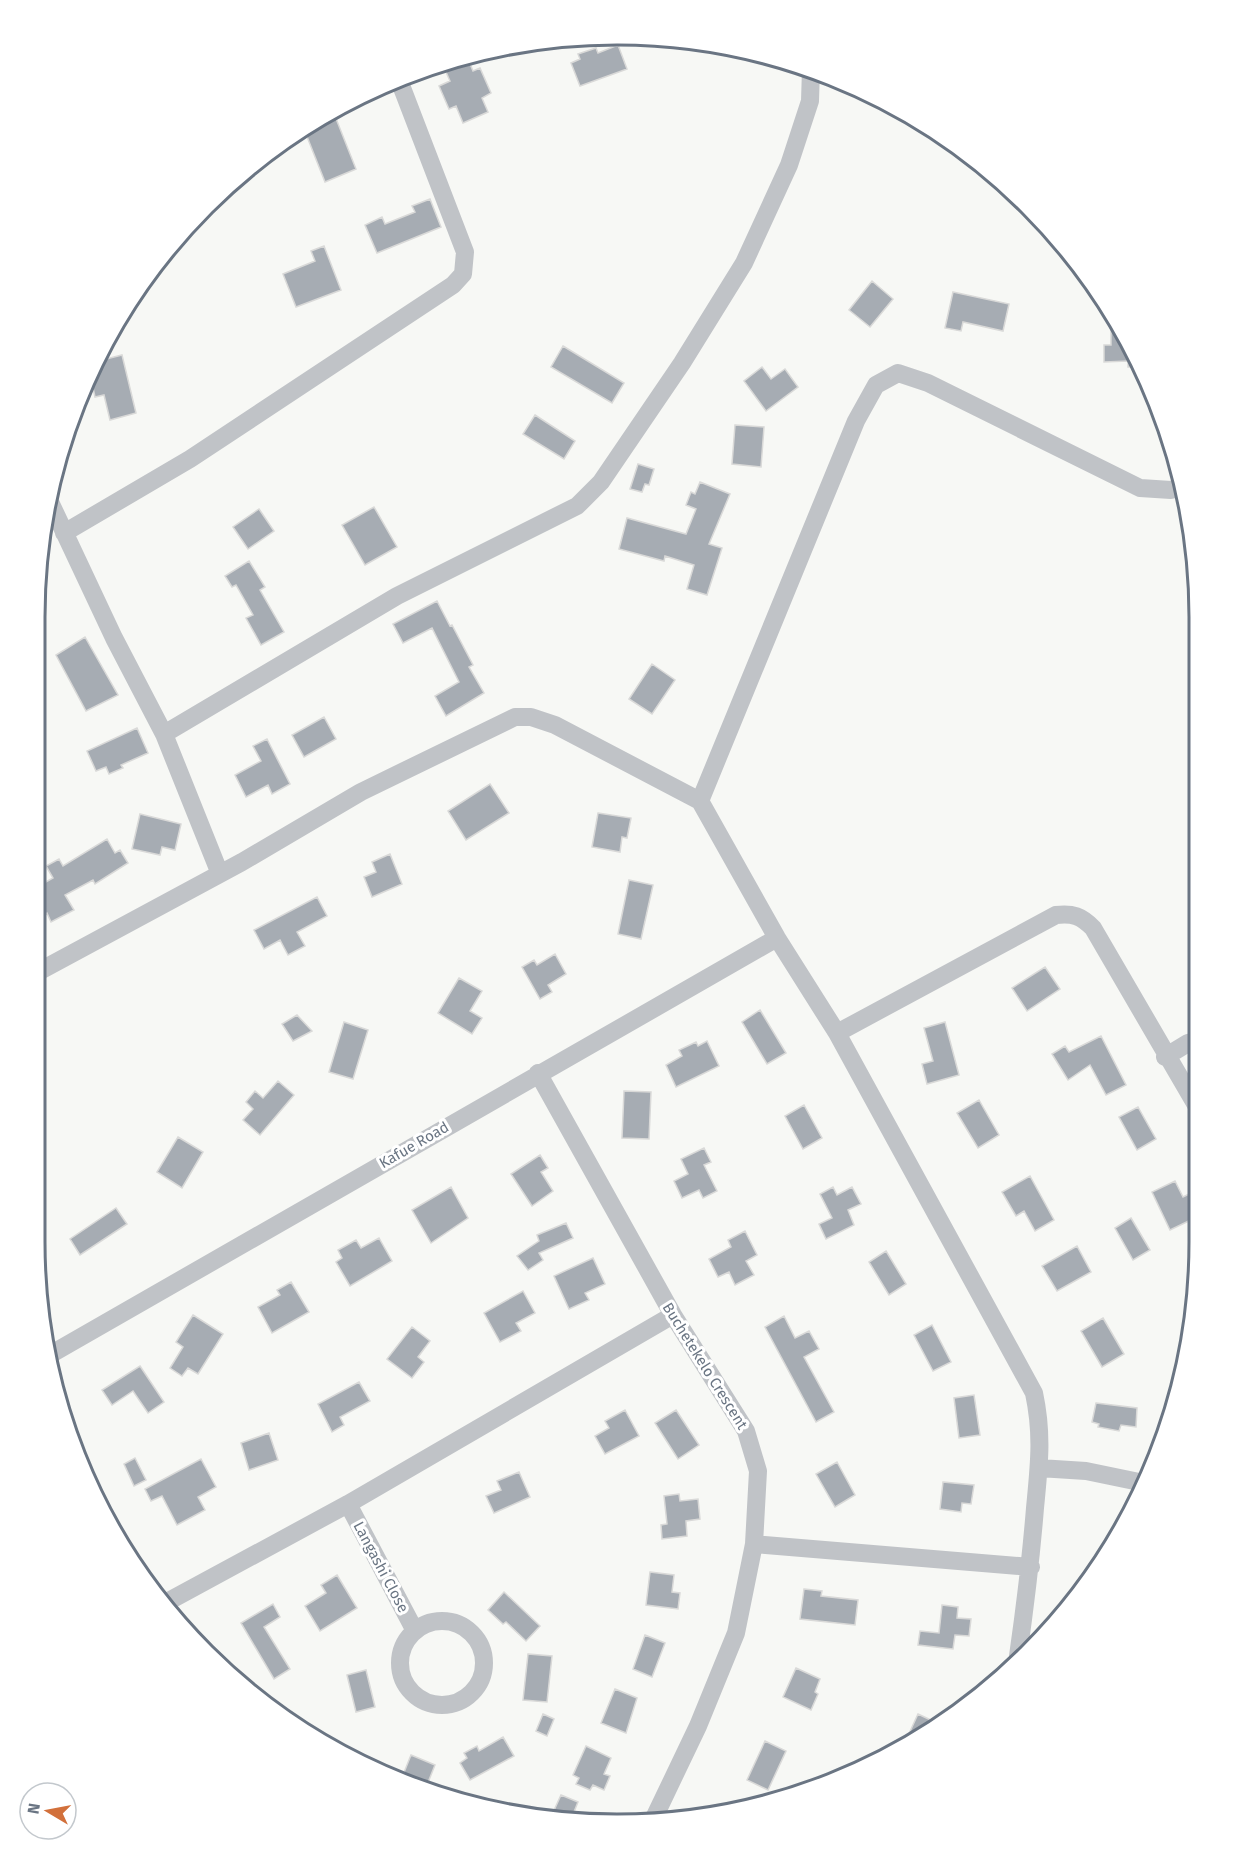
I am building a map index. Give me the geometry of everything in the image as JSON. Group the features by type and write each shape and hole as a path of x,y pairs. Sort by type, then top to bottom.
{"street":[{"path":"164,734 398,596 577,506 601,482 682,363 744,263 789,165 810,101 811,79"},
{"path":"64,533 190,459 453,285 463,274 465,252 402,87"},
{"path":"700,801 856,421 876,385 898,373 928,383 1140,488 1174,489"},
{"path":"55,512 164,734 220,874"},
{"path":"45,968 220,874 361,792 514,717 531,717 555,725 700,801 777,938 837,1033 1034,1393 1041,1426 1030,1567 1019,1648"},
{"path":"837,1033 1056,915 1070,913 1083,918 1093,928 1165,1057 1189,1094"},
{"name":"Kafue Road","path":"56,1352 777,938"},
{"path":"1165,1057 1189,1043"},
{"name":"Buchetekelo Crescent","path":"538,1073 673,1315 746,1431 758,1471 754,1544 736,1633 656,1813"},
{"path":"171,1600 348,1504 673,1315"},
{"path":"1038,1468 1086,1471 1136,1481"},
{"name":"Langashi Close","path":"348,1504 415,1631"},
{"path":"754,1544 1030,1567"},
{"name":"Langashi Close","path":"431,1622 450,1622 467,1629 473,1636 479,1644 484,1662 480,1680 469,1695 452,1704 433,1705 416,1697 404,1683 399,1664 403,1646 415,1631 431,1622"}],"building":[{"path":"618,45 627,69 580,86 571,63 580,59 578,54 596,48 598,53"},
{"path":"470,64 473,71 480,68 491,93 482,98 488,112 463,123 456,106 449,109 439,86 450,81 446,71"},
{"path":"336,119 356,169 325,182 307,136"},
{"path":"430,199 441,227 377,253 365,225 382,217 385,224 415,212 412,206"},
{"path":"324,246 341,290 296,307 283,274 315,261 311,251"},
{"path":"872,281 893,299 870,327 849,310"},
{"path":"953,292 1009,304 1003,331 963,322 961,331 945,328"},
{"path":"1111,329 1131,367 1128,367 1128,361 1104,362 1104,345 1111,345"},
{"path":"563,346 624,383 612,403 551,367"},
{"path":"122,355 136,413 110,420 104,395 95,397 93,389 107,359"},
{"path":"762,367 771,379 785,369 798,387 766,411 744,381"},
{"path":"535,415 575,441 564,459 523,434"},
{"path":"735,425 764,427 761,467 732,464"},
{"path":"638,464 654,469 649,485 645,484 642,492 630,489"},
{"path":"700,482 730,494 709,544 722,548 707,595 687,589 694,565 665,556 664,561 619,549 627,518 686,534 696,509 686,505 691,492 695,494"},
{"path":"374,507 397,547 365,565 342,525"},
{"path":"259,509 274,531 248,549 233,527"},
{"path":"249,561 265,587 260,590 284,632 261,645 246,618 253,615 236,585 232,587 225,576"},
{"path":"437,601 473,665 469,667 484,693 446,716 435,696 459,682 432,628 403,643 393,624"},
{"path":"85,637 118,695 86,711 56,655"},
{"path":"652,664 675,680 652,714 629,699"},
{"path":"324,717 336,739 304,757 292,735"},
{"path":"137,728 148,753 121,765 123,768 109,774 106,767 96,771 87,751"},
{"path":"267,739 290,784 272,794 268,785 246,797 235,775 261,761 253,746"},
{"path":"490,784 509,813 466,840 448,811"},
{"path":"598,813 631,818 627,838 622,837 620,852 592,847"},
{"path":"140,814 181,824 175,850 162,847 160,855 132,849"},
{"path":"107,839 115,853 120,850 128,863 95,884 93,880 65,895 74,910 51,922 47,913 45,914 45,882 53,878 46,866 59,859 63,866"},
{"path":"390,854 402,884 372,897 364,877 376,872 372,862"},
{"path":"629,880 653,885 641,939 618,934"},
{"path":"317,897 327,916 297,932 305,946 288,955 280,940 264,949 254,930"},
{"path":"555,954 566,974 548,985 552,992 540,999 522,967 534,960 537,965"},
{"path":"1045,967 1060,989 1027,1011 1012,988"},
{"path":"459,978 482,991 470,1011 482,1018 472,1034 438,1013"},
{"path":"760,1010 786,1053 767,1064 742,1022"},
{"path":"297,1015 312,1031 293,1041 282,1024"},
{"path":"344,1022 368,1030 353,1079 329,1072"},
{"path":"945,1022 959,1075 927,1084 922,1064 933,1061 924,1028"},
{"path":"1101,1036 1126,1085 1106,1095 1090,1065 1068,1080 1052,1054 1065,1046 1069,1052"},
{"path":"707,1041 719,1066 676,1087 666,1065 682,1056 679,1050 696,1042 698,1046"},
{"path":"278,1081 294,1095 260,1135 243,1120 253,1109 246,1102 255,1091 263,1098"},
{"path":"624,1091 651,1092 649,1139 622,1138"},
{"path":"979,1100 999,1135 978,1148 957,1113"},
{"path":"804,1105 822,1138 803,1149 785,1116"},
{"path":"1138,1107 1156,1139 1137,1150 1119,1117"},
{"path":"178,1137 203,1152 182,1188 157,1172"},
{"path":"704,1148 711,1162 704,1165 717,1191 703,1198 699,1190 682,1198 674,1181 688,1174 681,1159"},
{"path":"540,1155 548,1168 541,1172 553,1191 532,1206 511,1174"},
{"path":"1030,1176 1054,1220 1035,1231 1024,1211 1016,1216 1002,1192"},
{"path":"1175,1181 1183,1197 1189,1194 1189,1221 1170,1230 1152,1192"},
{"path":"451,1187 468,1218 431,1243 412,1210"},
{"path":"833,1187 837,1195 852,1187 861,1204 848,1210 854,1225 826,1239 819,1224 832,1218 820,1194"},
{"path":"116,1208 127,1224 80,1255 70,1239"},
{"path":"1131,1218 1150,1250 1133,1260 1115,1228"},
{"path":"566,1223 573,1238 539,1253 543,1260 528,1270 517,1256 539,1241 537,1235"},
{"path":"745,1231 757,1255 746,1261 754,1275 735,1285 729,1272 718,1277 709,1259 731,1247 728,1240"},
{"path":"379,1238 392,1261 350,1286 336,1262 342,1258 338,1250 356,1240 361,1248"},
{"path":"1077,1246 1091,1272 1057,1291 1042,1266"},
{"path":"886,1251 906,1284 889,1295 869,1262"},
{"path":"593,1258 605,1284 585,1293 589,1300 569,1309 554,1276"},
{"path":"291,1282 309,1312 272,1333 258,1307 280,1295 277,1290"},
{"path":"523,1291 535,1313 516,1323 521,1331 500,1342 484,1313"},
{"path":"193,1315 223,1334 198,1374 188,1368 182,1376 170,1368 183,1347 176,1342"},
{"path":"784,1316 795,1338 809,1331 819,1349 804,1357 834,1412 816,1422 765,1327"},
{"path":"1103,1318 1124,1354 1102,1367 1081,1331"},
{"path":"932,1325 951,1362 933,1371 914,1335"},
{"path":"412,1327 430,1341 418,1357 424,1362 412,1378 387,1359"},
{"path":"140,1366 164,1402 148,1413 133,1391 112,1405 102,1390"},
{"path":"359,1382 370,1401 340,1417 344,1425 332,1432 318,1404"},
{"path":"974,1395 980,1435 959,1438 954,1398"},
{"path":"1096,1403 1137,1408 1136,1427 1121,1425 1119,1431 1098,1427 1099,1424 1092,1422"},
{"path":"625,1410 639,1436 605,1454 595,1436 609,1428 605,1421"},
{"path":"676,1410 699,1445 678,1459 655,1423"},
{"path":"269,1433 278,1460 249,1470 241,1443"},
{"path":"135,1458 146,1480 134,1486 124,1464"},
{"path":"201,1459 216,1487 198,1497 205,1510 177,1525 162,1496 151,1501 145,1489"},
{"path":"837,1462 855,1495 835,1507 816,1474"},
{"path":"519,1472 530,1497 494,1513 486,1496 501,1490 497,1481"},
{"path":"943,1482 974,1485 971,1504 962,1503 961,1512 940,1509"},
{"path":"679,1494 680,1501 698,1499 700,1519 686,1521 687,1536 662,1539 661,1525 667,1524 664,1496"},
{"path":"650,1572 674,1575 672,1592 680,1593 678,1609 646,1605"},
{"path":"337,1575 357,1608 320,1631 305,1606 326,1593 321,1585"},
{"path":"804,1589 822,1591 821,1596 858,1600 855,1625 800,1619"},
{"path":"504,1592 540,1626 526,1641 506,1622 503,1624 488,1610"},
{"path":"273,1604 280,1617 264,1627 290,1669 274,1679 241,1623"},
{"path":"942,1605 958,1607 957,1618 971,1619 969,1636 955,1635 953,1649 918,1645 920,1631 939,1633"},
{"path":"645,1635 665,1643 652,1677 633,1669"},
{"path":"528,1654 552,1656 547,1702 523,1700"},
{"path":"796,1668 820,1679 815,1692 818,1694 811,1710 783,1697"},
{"path":"366,1670 375,1707 356,1712 347,1675"},
{"path":"615,1689 637,1698 626,1733 601,1723"},
{"path":"543,1714 554,1719 547,1736 536,1731"},
{"path":"918,1714 931,1720 909,1733"},
{"path":"503,1737 514,1756 470,1780 460,1763 467,1758 464,1753 477,1746 479,1751"},
{"path":"765,1741 786,1751 768,1790 747,1780"},
{"path":"586,1746 611,1758 604,1774 610,1776 604,1790 593,1785 590,1790 576,1784 579,1778 573,1775"},
{"path":"411,1755 435,1765 428,1782 404,1772"},
{"path":"561,1795 578,1802 575,1812 554,1810"}]}
